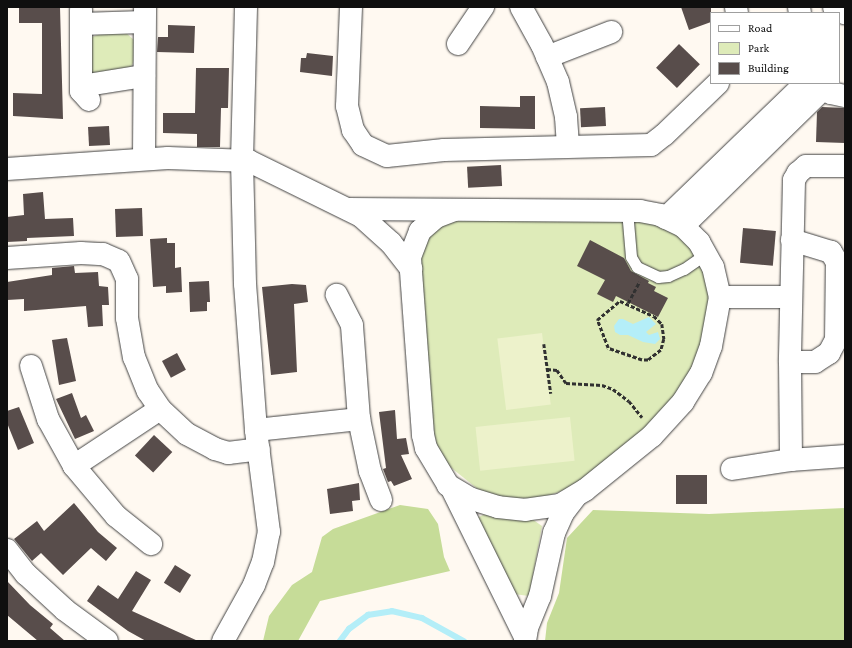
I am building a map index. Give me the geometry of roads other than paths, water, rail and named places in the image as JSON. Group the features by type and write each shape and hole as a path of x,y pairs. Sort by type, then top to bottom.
{"street":[{"path":"223,641 254,585 268,546 267,505 258,440 247,316 242,160 246,7"},
{"path":"351,7 347,106 353,130 362,145 387,156 444,150 650,145 664,135 717,84"},
{"path":"458,44 484,7"},
{"path":"520,7 547,57 562,99 568,146"},
{"path":"144,76 85,93 81,17 144,15 144,76 144,158"},
{"path":"547,57 611,32"},
{"path":"675,222 815,85 845,96"},
{"path":"7,169 144,158 242,160 258,164 285,181 348,208 382,234 411,269"},
{"path":"791,460 790,298 792,189 798,173 806,166 845,166"},
{"path":"348,208 454,210 627,210 653,213 675,222 707,253 716,276 720,297 711,346 701,373 683,402 652,436 575,497 563,513 554,533 538,605 525,639"},
{"path":"454,210 436,217 420,230 412,247 411,269 423,435 431,458 453,491 525,639"},
{"path":"790,362 814,362 830,353 836,340 837,262 831,252 792,240"},
{"path":"7,258 81,253 124,257 127,279 128,331 134,357 148,391 160,410 187,434 215,449 228,453 258,440 360,419"},
{"path":"337,295 352,325 360,419 370,471 381,500"},
{"path":"720,297 790,298"},
{"path":"31,366 48,419 74,466 116,516 151,544"},
{"path":"74,466 160,410"},
{"path":"732,469 791,460 845,456"},
{"path":"453,491 485,504 526,510 549,508 575,497"},
{"path":"7,550 26,574 65,610 107,641"}],"lane":[{"path":"627,210 633,262 644,271 658,277 668,276 684,270 707,253"}],"water":[{"path":"649,317 656,324 646,332 649,335 658,332 660,339 655,344 643,342 628,335 620,335 615,332 614,326 619,319 623,319 633,324"}],"waterway":[{"path":"340,641 349,629 368,615 392,611 422,618 464,641"}]}
